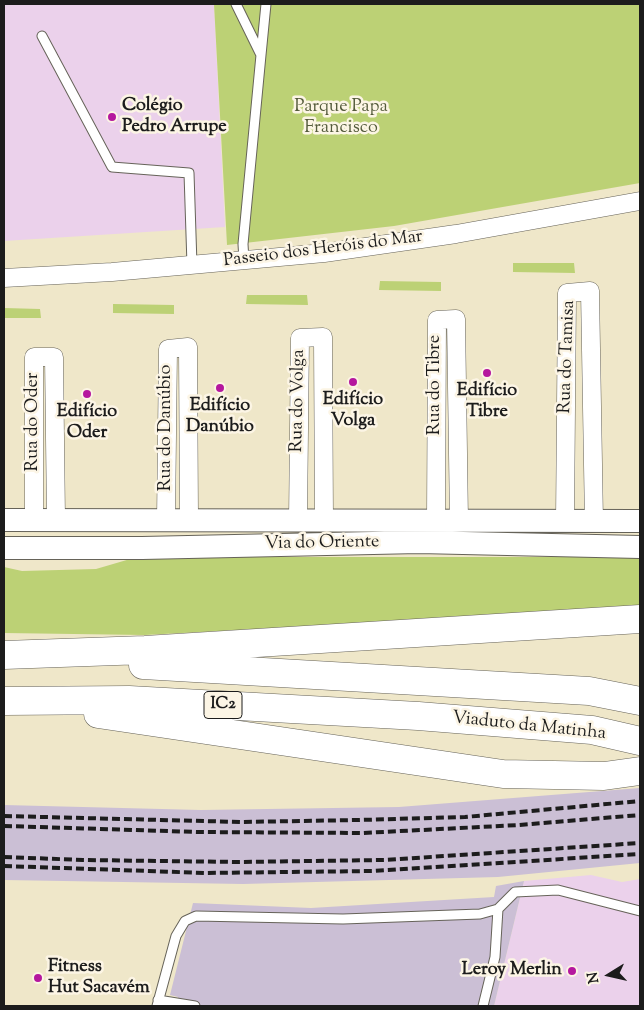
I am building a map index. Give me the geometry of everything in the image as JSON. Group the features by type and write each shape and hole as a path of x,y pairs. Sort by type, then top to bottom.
{"highway":[{"path":"57,652 144,650 640,619"},
{"name":"IC2","path":"4,655 57,652"},
{"name":"Viaduto da Matinha","path":"57,652 126,664 589,691 640,701"},
{"name":"Viaduto da Matinha","path":"16,702 129,700 418,716 592,730 640,741"},
{"path":"16,702 504,774 604,776 640,771"}],"street":[{"name":"Passeio dos Heróis do Mar","path":"4,278 112,272 324,253 456,234 640,201"},
{"name":"Rua do Tamisa","path":"564,522 567,293 590,291 594,522"},
{"name":"Rua do Tibre","path":"436,521 437,320 456,319 459,521"},
{"name":"Rua do Volga","path":"298,521 300,338 322,337 324,522"},
{"name":"Rua do Danúbio","path":"166,520 168,349 188,347 189,519"},
{"name":"Rua do Oder","path":"34,520 34,357 54,357 56,519"},
{"name":"Via do Oriente","path":"4,520 640,521"},
{"name":"Via do Oriente","path":"4,548 142,548 419,542 640,546"}],"lane":[{"path":"236,4 261,55"},
{"path":"244,261 243,244 266,4"},
{"path":"42,36 112,167 189,173 192,265"},
{"path":"195,1006 184,1003 158,1003 176,936 185,921 196,916 343,919 480,914 498,909 515,892 558,890 640,911"},
{"path":"483,1006 495,957 498,909"}],"shaded area":[{"name":"Colégio Pedro Arrupe","path":"4,4 214,4 225,227 4,241"},
{"path":"640,788 640,863 498,877 243,884 4,880 4,805 201,810 399,807"},
{"name":"Leroy Merlin","path":"591,875 622,882 640,879 640,1006 494,1006 524,881"},
{"path":"524,881 494,1006 178,1006 178,997 170,995 193,903 311,908 494,897 496,886"}],"green space":[{"name":"Parque Papa Francisco","path":"214,4 640,4 640,183 394,226 227,245"},
{"path":"513,263 574,263 575,273 513,272"},
{"path":"380,281 441,282 441,291 379,290"},
{"path":"247,295 307,295 308,305 246,304"},
{"path":"113,304 174,305 174,314 113,313"},
{"path":"4,308 40,309 41,318 4,318"},
{"path":"137,557 640,557 640,609 144,635 4,633 4,567 22,571 96,569"}],"railway":[{"path":"4,816 241,822 359,820 465,817 640,801"},
{"path":"4,826 197,832 363,833 519,825 640,815"},
{"path":"4,857 239,862 385,860 640,843"},
{"path":"4,866 205,873 373,871 640,854"}],"place":[{"name":"Colégio Pedro Arrupe","path":"112,117"},
{"name":"Edifício Tibre","path":"487,373"},
{"name":"Edifício Volga","path":"353,382"},
{"name":"Edifício Danúbio","path":"220,388"},
{"name":"Edifício Oder","path":"87,394"},
{"name":"Leroy Merlin","path":"572,971"},
{"name":"Fitness Hut Sacavém","path":"38,978"}]}
